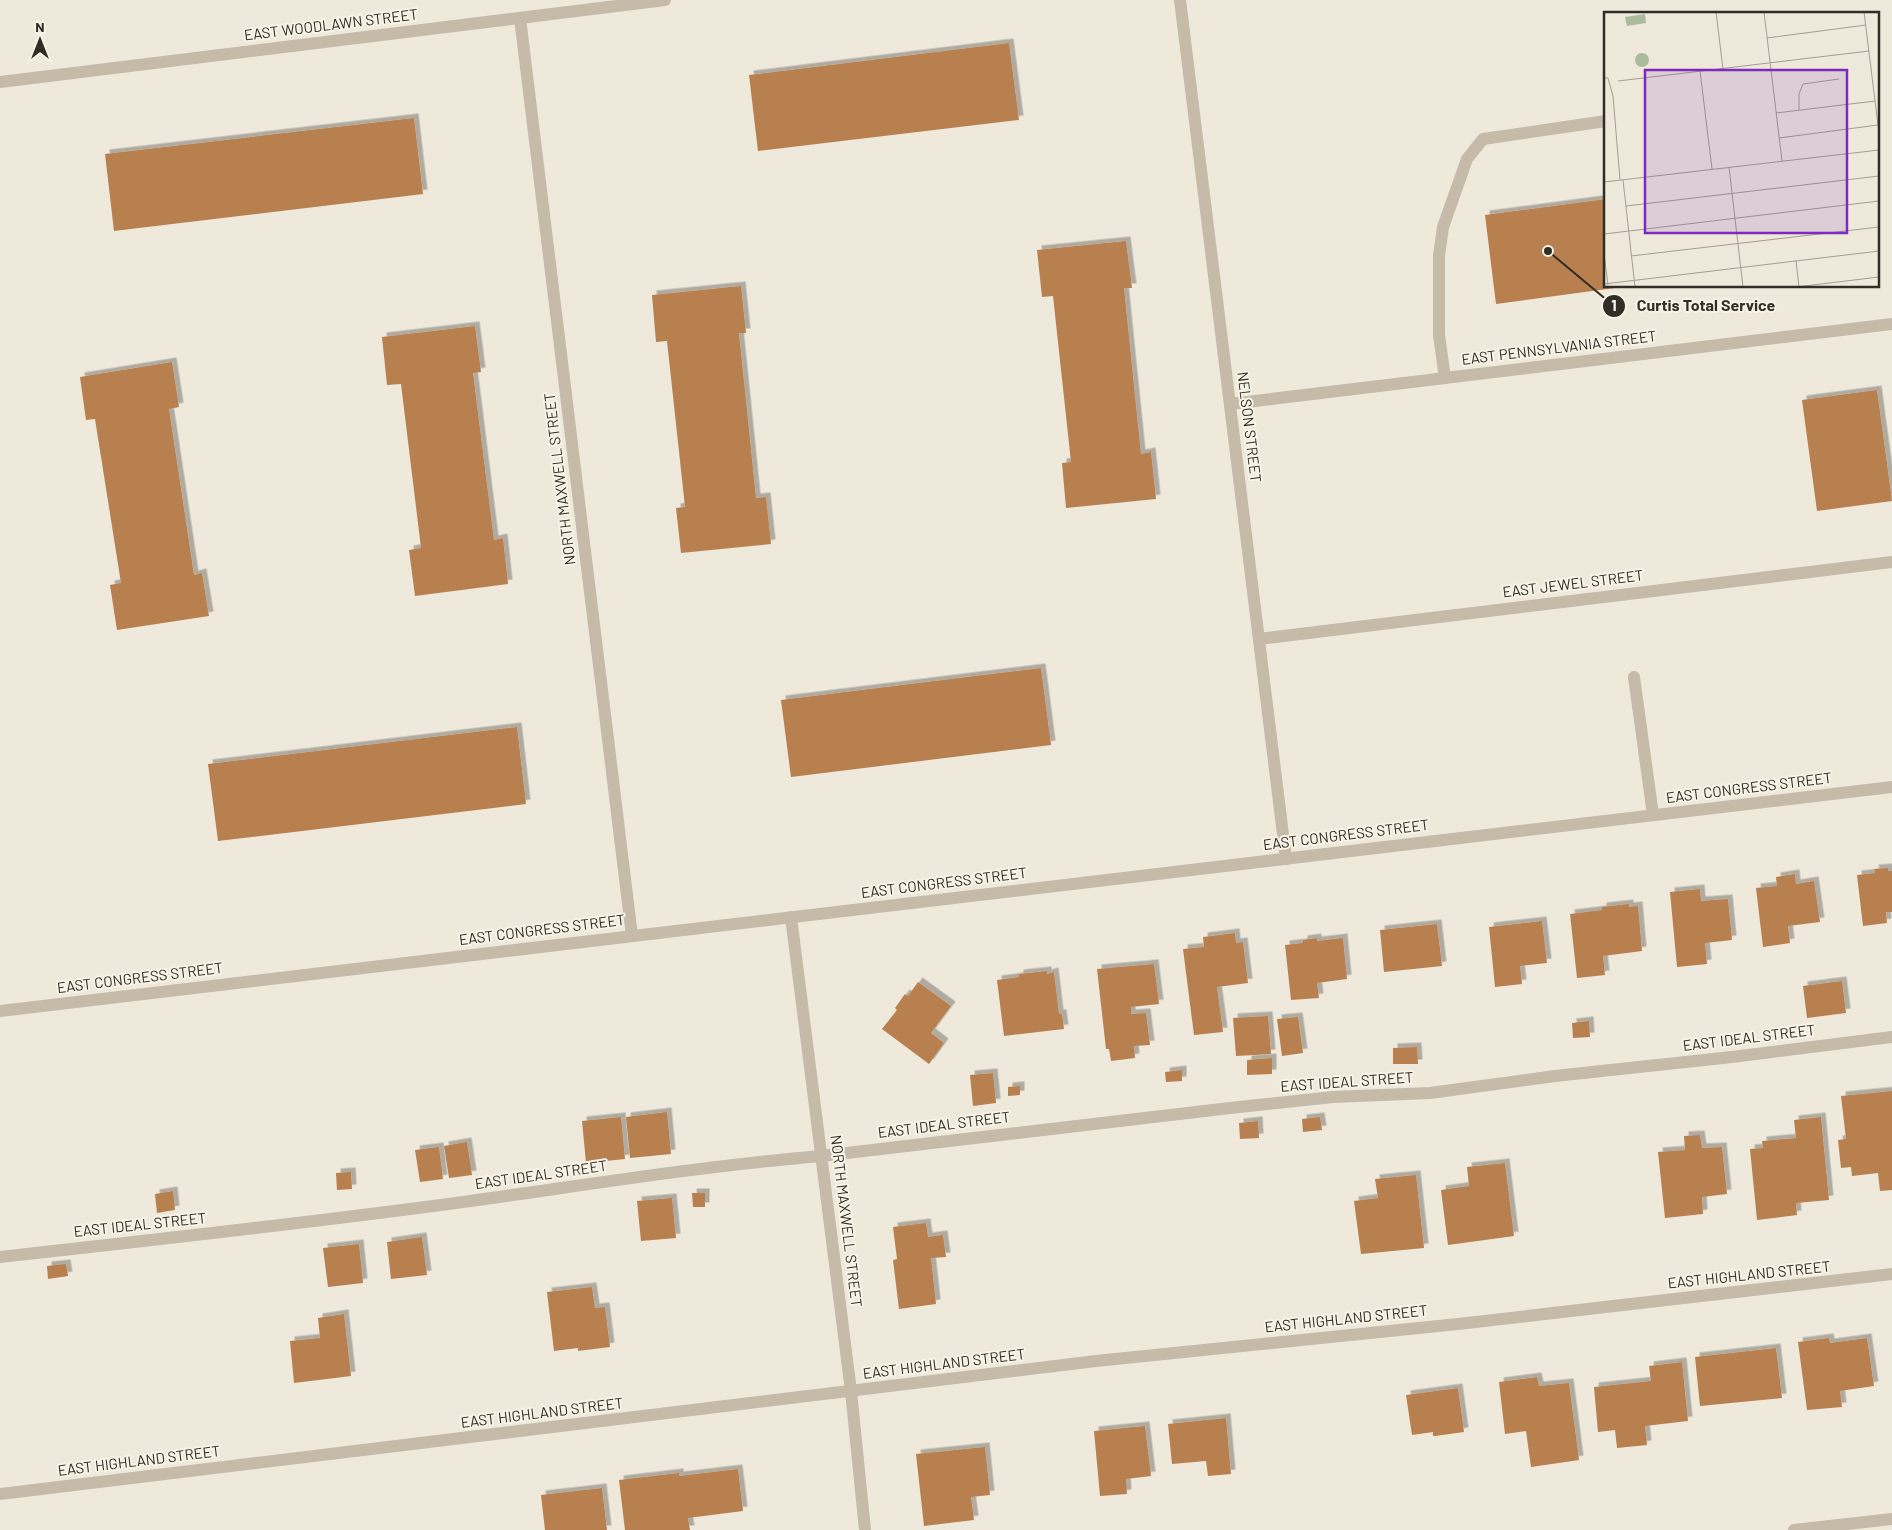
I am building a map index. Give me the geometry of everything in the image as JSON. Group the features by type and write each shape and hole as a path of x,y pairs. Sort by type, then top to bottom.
{"street":[{"name":"EAST WOODLAWN STREET","path":"0,82 665,0"},
{"name":"NELSON STREET","path":"1180,0 1286,859"},
{"name":"NORTH MAXWELL STREET","path":"520,18 632,936"},
{"path":"1445,378 1439,336 1439,256 1443,226 1467,160 1483,139 1604,121"},
{"name":"EAST PENNSYLVANIA STREET","path":"1230,404 1892,324"},
{"name":"EAST JEWEL STREET","path":"1259,639 1892,562"},
{"path":"1634,677 1653,815"},
{"name":"EAST CONGRESS STREET","path":"0,1011 1892,787"},
{"name":"NORTH MAXWELL STREET","path":"791,917 851,1392 865,1530"},
{"name":"EAST IDEAL STREET","path":"0,1257 442,1205 761,1161 821,1156 1333,1097 1430,1093 1555,1076 1892,1037"},
{"name":"EAST HIGHLAND STREET","path":"0,1494 1106,1360 1458,1324 1892,1274"},
{"path":"1794,1530 1892,1519"}],"building":[{"path":"1009,43 1019,120 758,151 749,75"},
{"path":"414,118 423,194 114,231 105,154"},
{"path":"1604,199 1604,288 1615,288 1496,304 1485,215"},
{"path":"1126,241 1132,288 1124,288 1141,454 1151,452 1156,499 1066,508 1062,463 1071,462 1053,296 1042,297 1037,250"},
{"path":"741,286 746,333 739,333 756,498 766,497 771,544 681,553 676,508 685,507 667,341 656,342 652,295"},
{"path":"475,326 481,372 473,373 494,540 503,538 508,584 415,596 409,550 421,548 401,384 387,385 382,337"},
{"path":"172,362 179,407 169,409 194,575 202,573 209,616 117,630 110,585 121,583 95,419 86,420 80,377"},
{"path":"1877,390 1892,501 1817,511 1802,400"},
{"path":"1041,668 1051,745 791,777 781,700"},
{"path":"517,727 526,804 218,841 208,764"},
{"path":"1888,868 1888,871 1892,871 1892,912 1886,912 1887,923 1863,926 1857,875 1875,873 1874,869"},
{"path":"1795,874 1796,884 1814,881 1820,922 1788,926 1790,943 1763,947 1756,888 1777,886 1776,877"},
{"path":"1700,889 1701,901 1728,899 1732,940 1705,943 1707,964 1677,967 1670,892"},
{"path":"1629,904 1629,907 1638,906 1642,951 1603,956 1605,975 1577,978 1570,914 1602,910 1602,907"},
{"path":"1542,921 1547,963 1520,966 1522,984 1495,987 1489,927"},
{"path":"1437,924 1442,966 1384,972 1380,930"},
{"path":"1235,933 1236,943 1243,942 1248,983 1217,987 1223,1032 1194,1035 1183,949 1204,947 1203,937"},
{"path":"1317,938 1317,941 1343,938 1347,979 1317,983 1319,998 1291,1000 1285,945 1303,943 1303,940"},
{"path":"1154,964 1159,1004 1131,1007 1131,1014 1146,1013 1150,1045 1134,1046 1135,1058 1111,1061 1109,1049 1106,1049 1097,969"},
{"path":"1047,971 1047,974 1054,972 1059,1014 1062,1014 1064,1029 1004,1036 997,980 1019,977 1019,974"},
{"path":"1842,981 1846,1013 1807,1018 1803,986"},
{"path":"918,982 951,1006 931,1033 944,1043 929,1064 882,1029 897,1010 895,1008 905,994 908,996"},
{"path":"1268,1016 1271,1054 1236,1056 1233,1018"},
{"path":"1298,1017 1303,1053 1282,1056 1277,1019"},
{"path":"1589,1021 1590,1037 1573,1038 1572,1023"},
{"path":"1417,1047 1418,1064 1393,1064 1393,1048"},
{"path":"1272,1058 1272,1074 1247,1075 1247,1060"},
{"path":"1182,1070 1182,1081 1166,1082 1165,1072"},
{"path":"993,1073 996,1103 973,1106 970,1075"},
{"path":"1020,1086 1020,1095 1008,1096 1008,1087"},
{"path":"1892,1091 1892,1190 1880,1191 1878,1173 1852,1176 1851,1167 1841,1168 1838,1140 1846,1139 1841,1096"},
{"path":"667,1112 671,1154 630,1158 626,1117"},
{"path":"621,1117 625,1159 586,1163 582,1121"},
{"path":"1320,1117 1322,1130 1303,1132 1302,1119"},
{"path":"1821,1117 1829,1200 1796,1203 1797,1215 1757,1220 1750,1149 1763,1148 1762,1141 1796,1138 1794,1120"},
{"path":"1258,1121 1259,1138 1240,1139 1239,1123"},
{"path":"1700,1135 1702,1148 1722,1147 1727,1194 1702,1197 1703,1214 1665,1218 1658,1152 1685,1150 1684,1136"},
{"path":"467,1142 472,1175 449,1178 444,1146"},
{"path":"439,1147 443,1179 420,1182 415,1150"},
{"path":"1505,1163 1514,1236 1448,1245 1441,1190 1469,1186 1467,1167"},
{"path":"351,1172 352,1189 337,1190 336,1173"},
{"path":"1416,1175 1424,1248 1361,1254 1354,1201 1378,1198 1375,1179"},
{"path":"173,1191 175,1210 157,1213 155,1194"},
{"path":"692,1193 705,1193 705,1207 693,1207"},
{"path":"672,1198 676,1238 641,1241 637,1201"},
{"path":"926,1223 928,1237 943,1235 946,1257 931,1258 936,1304 899,1309 893,1260 897,1259 893,1227"},
{"path":"422,1237 427,1275 391,1279 387,1242"},
{"path":"359,1244 363,1283 328,1287 323,1248"},
{"path":"66,1264 68,1276 48,1279 47,1266"},
{"path":"592,1287 595,1308 605,1307 610,1347 578,1351 578,1348 554,1351 547,1292"},
{"path":"344,1314 351,1376 294,1383 290,1341 320,1338 318,1318"},
{"path":"1829,1338 1830,1343 1867,1338 1874,1386 1840,1391 1842,1407 1807,1410 1798,1342"},
{"path":"1776,1348 1782,1398 1700,1406 1695,1357"},
{"path":"1682,1362 1688,1421 1645,1426 1647,1445 1617,1448 1615,1430 1598,1432 1594,1387 1651,1381 1649,1366"},
{"path":"1537,1377 1539,1386 1569,1383 1579,1460 1531,1467 1526,1431 1505,1434 1499,1382"},
{"path":"1458,1388 1464,1432 1435,1436 1433,1436 1433,1432 1412,1435 1406,1395"},
{"path":"1226,1418 1231,1474 1208,1476 1206,1461 1172,1464 1168,1424"},
{"path":"1145,1426 1151,1476 1126,1479 1127,1494 1100,1496 1094,1431"},
{"path":"985,1447 990,1495 971,1497 974,1520 924,1526 916,1454"},
{"path":"738,1469 743,1511 688,1518 690,1530 625,1530 619,1480 679,1473 679,1476"},
{"path":"602,1488 607,1530 545,1530 541,1495"}],"place":[{"name":"Curtis Total Service","path":"1548,251"}]}
